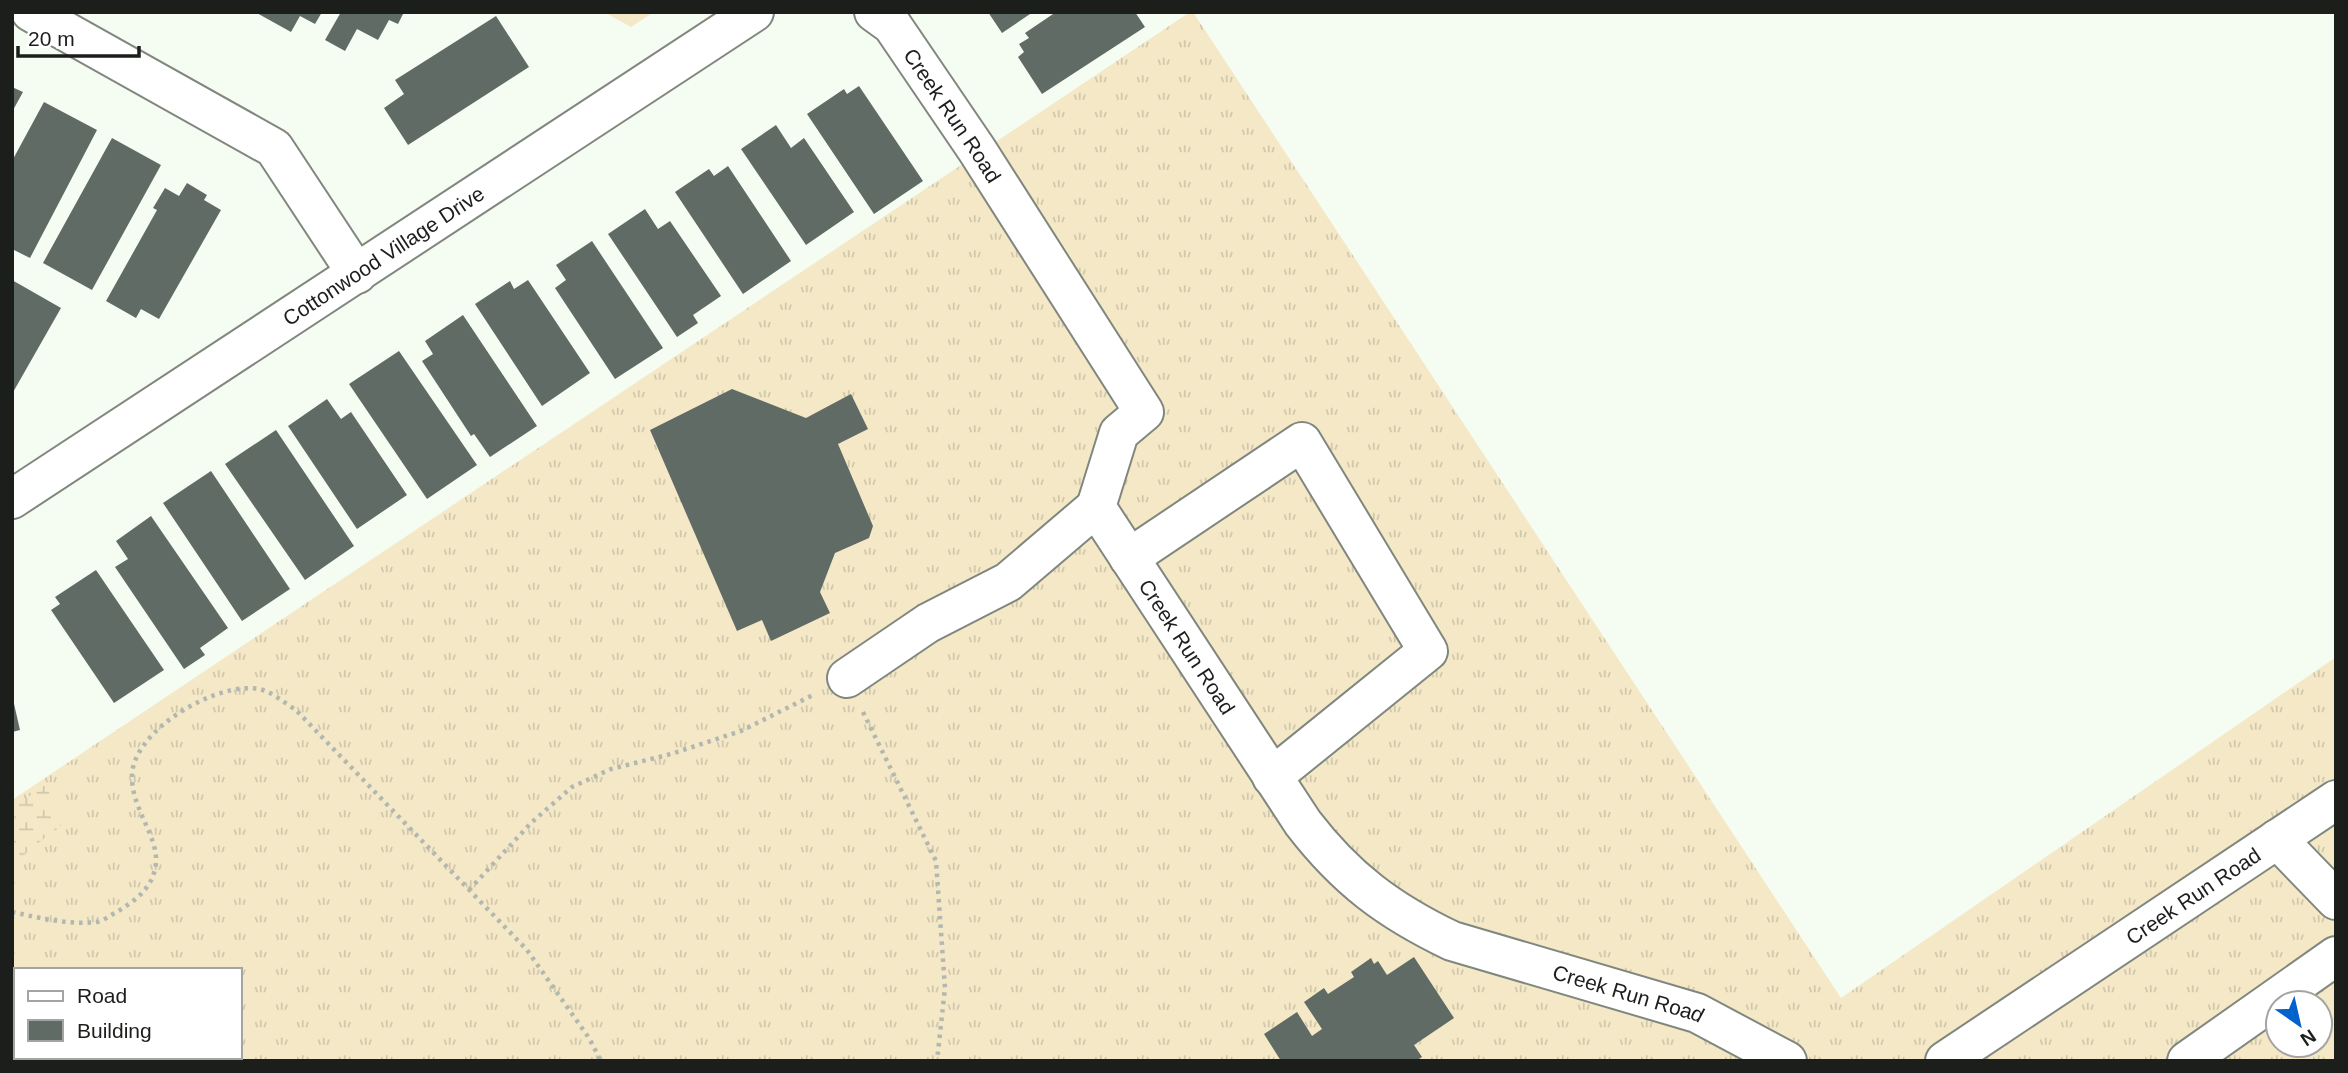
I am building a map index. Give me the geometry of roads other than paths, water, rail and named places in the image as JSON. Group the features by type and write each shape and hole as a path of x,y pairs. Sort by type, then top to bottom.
{"street":[{"path":"31,12 274,148 357,274"},
{"name":"Cottonwood Village Drive","path":"12,499 754,12"},
{"name":"Creek Run Road","path":"874,12 892,25 915,59 1144,412 1119,433 1096,507 1272,777 1319,844 1348,874 1380,901 1414,923 1474,949 1697,1013 1787,1061"},
{"path":"1129,558 1302,442 1428,651 1272,777"},
{"path":"847,678 928,624 1008,582 1096,507"},
{"name":"Creek Run Road","path":"1945,1061 1994,1046 2277,839 2336,800"},
{"path":"2277,839 2336,900"},
{"path":"2187,1061 2336,956"}]}
